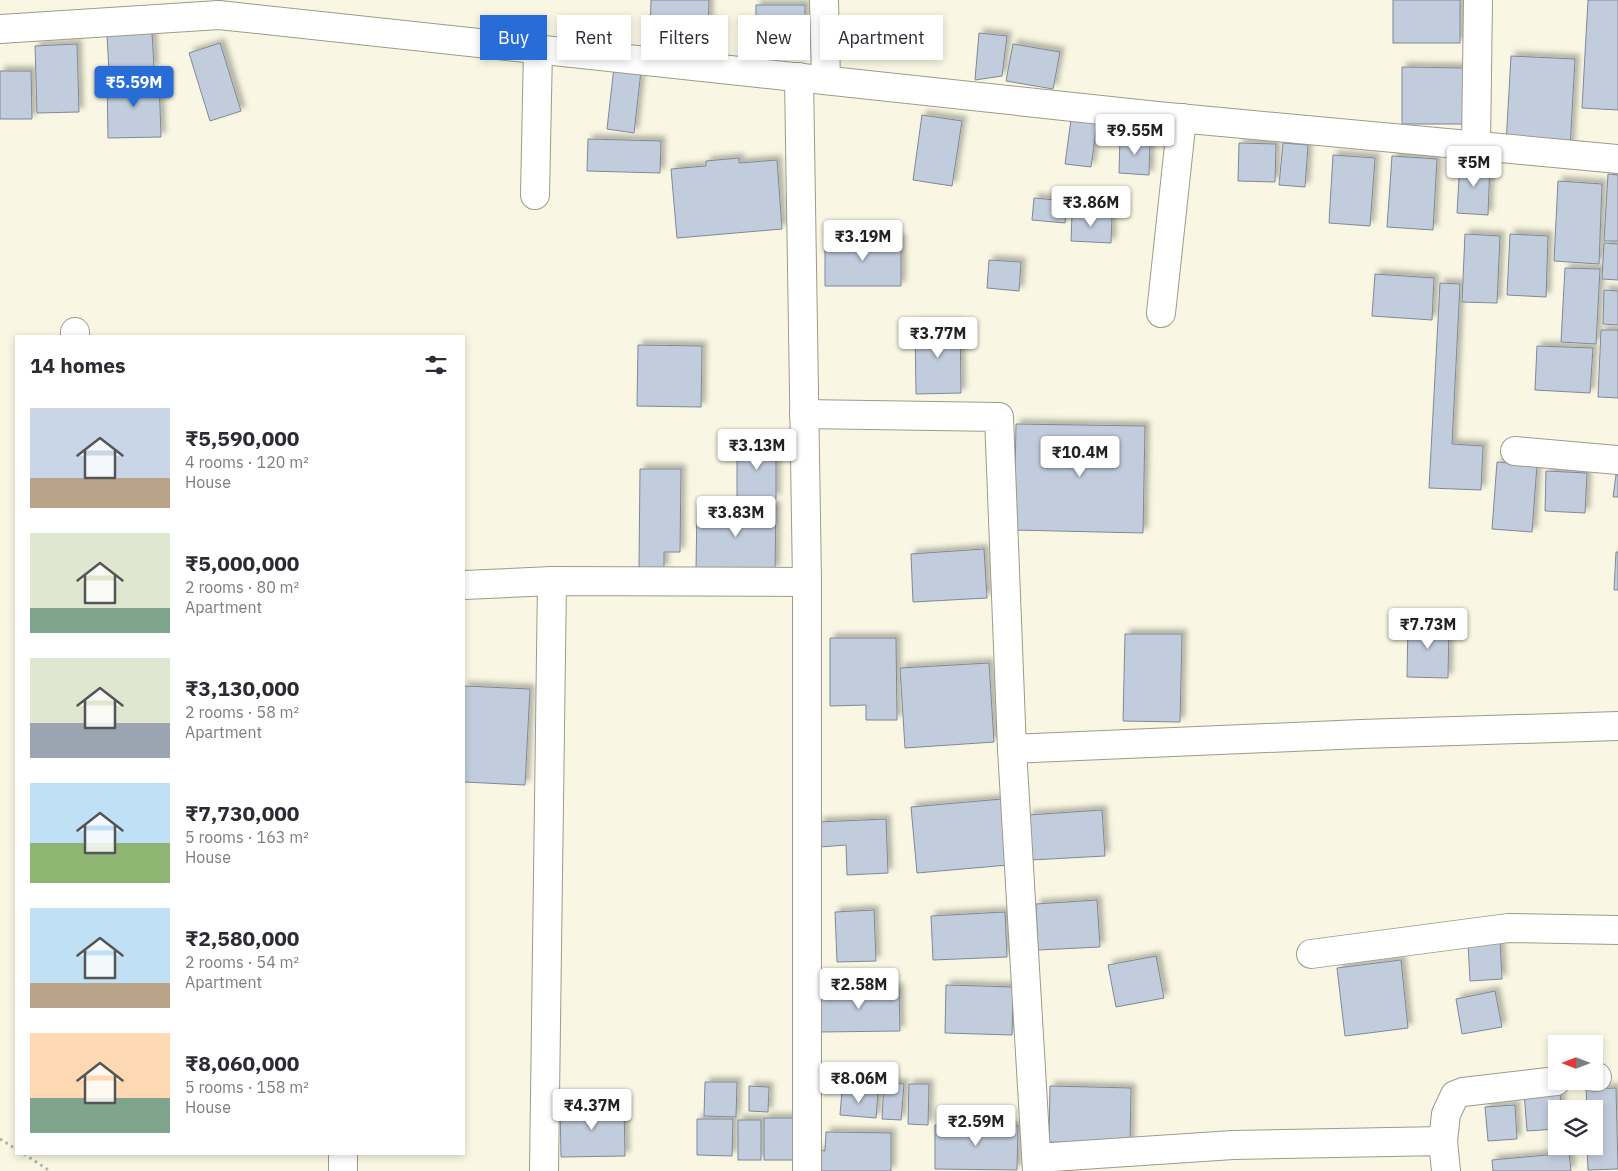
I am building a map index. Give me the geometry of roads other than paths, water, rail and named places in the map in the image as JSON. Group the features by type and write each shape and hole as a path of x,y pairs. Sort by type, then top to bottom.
{"street":[{"path":"824,0 826,80"},
{"path":"1476,146 1478,0"},
{"path":"0,29 219,15 480,43"},
{"path":"547,50 1182,118 1618,160"},
{"path":"535,195 538,60"},
{"path":"799,77 807,582 806,1171"},
{"path":"1161,313 1182,118"},
{"path":"804,414 999,417 1012,749 1037,1165 1234,1146 1443,1141"},
{"path":"1514,450 1618,460"},
{"path":"465,585 552,580 807,582"},
{"path":"544,1171 552,580"},
{"path":"1012,749 1371,733 1618,726"},
{"path":"1311,954 1508,928 1618,930"},
{"path":"1446,1171 1443,1141 1446,1114 1455,1095 1463,1092 1548,1082"},
{"path":"343,1155 344,1171"}]}
